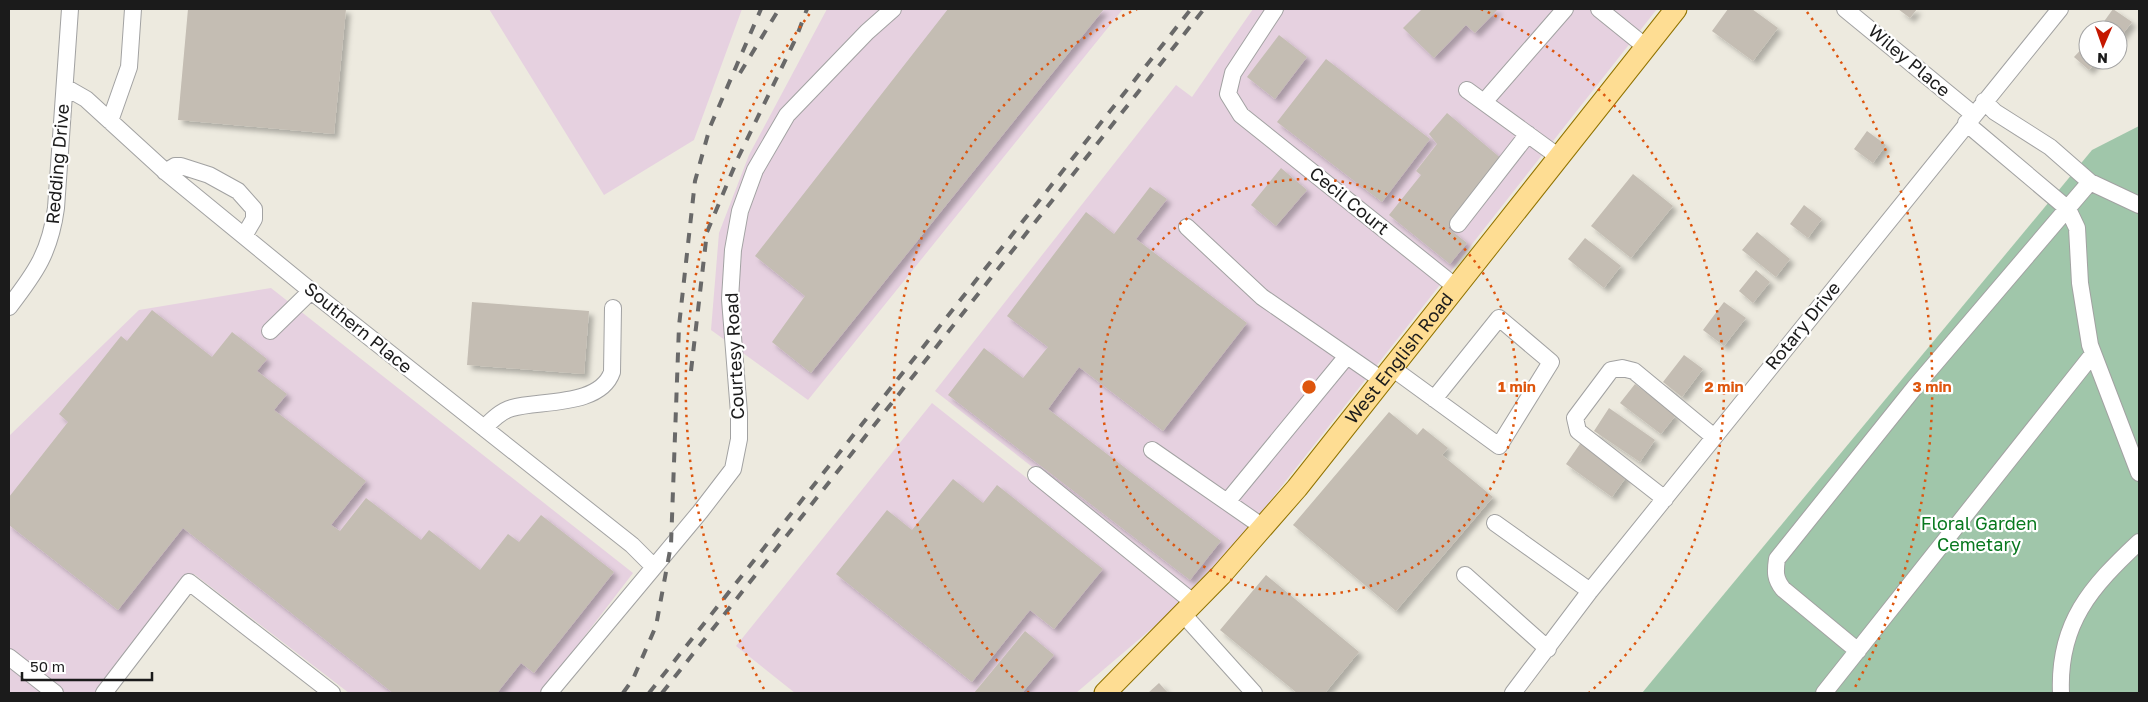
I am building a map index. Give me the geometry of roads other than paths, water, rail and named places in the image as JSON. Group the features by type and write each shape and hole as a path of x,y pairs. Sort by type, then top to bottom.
{"main road":[{"name":"West English Road","path":"1105,693 1221,575 1263,527 1387,374 1676,9"}],"street":[{"name":"Redding Drive","path":"9,307 36,272 53,231 70,9"},
{"path":"110,121 129,67 133,9"},
{"name":"Courtesy Road","path":"549,693 700,512 733,469 738,439 739,413 730,299 733,250 740,211 756,170 787,115 867,32 893,9"},
{"name":"Cecil Court","path":"1276,9 1233,73 1228,94 1241,115 1456,287"},
{"path":"1484,102 1565,9"},
{"path":"1599,9 1646,47"},
{"name":"Wiley Place","path":"1845,9 1970,119 2068,209"},
{"name":"Rotary Drive","path":"1513,693 1590,591 1664,498 2060,9"},
{"name":"Southern Place","path":"65,87 86,99 165,172 311,291 632,545 654,566"},
{"path":"1467,90 1559,156"},
{"path":"1984,101 1995,112 2050,147 2090,182 2139,205"},
{"path":"1458,224 1528,134"},
{"path":"165,172 176,166 181,166 209,175 238,191 254,209 254,219 244,236"},
{"path":"193,194 209,175"},
{"path":"1858,651 1783,589 1777,580 1775,570 1777,559 1915,387 2090,182"},
{"path":"2068,209 2076,228 2080,283 2094,354 2139,473"},
{"path":"1187,227 1262,297 1347,356 1387,374 1434,399 1499,446 1551,362 1499,318 1434,399"},
{"path":"270,331 311,291"},
{"path":"484,428 495,417 511,408 563,402 598,389 607,381 612,372 613,308"},
{"path":"1824,693 2094,354"},
{"path":"1227,502 1347,356"},
{"path":"1664,498 1578,431 1575,418 1611,370 1622,368 1634,371 1714,437"},
{"path":"1152,450 1263,527"},
{"path":"1036,474 1189,608 1254,693"},
{"path":"1495,523 1590,591"},
{"path":"2060,693 2063,652 2074,620 2087,596 2105,574 2139,542"},
{"path":"1465,575 1548,649"},
{"path":"104,693 189,582 314,688 332,693"},
{"path":"9,657 54,693"}],"railway":[{"path":"623,693 633,679 656,626 671,545 679,326 695,181 710,127 761,9"},
{"path":"740,73 779,9"},
{"path":"691,371 707,232 738,158 796,38 807,9"},
{"path":"649,693 1191,9"},
{"path":"662,693 1204,9"}],"park label":[{"name":"Floral Garden Cemetary","path":"1979,534"}]}
